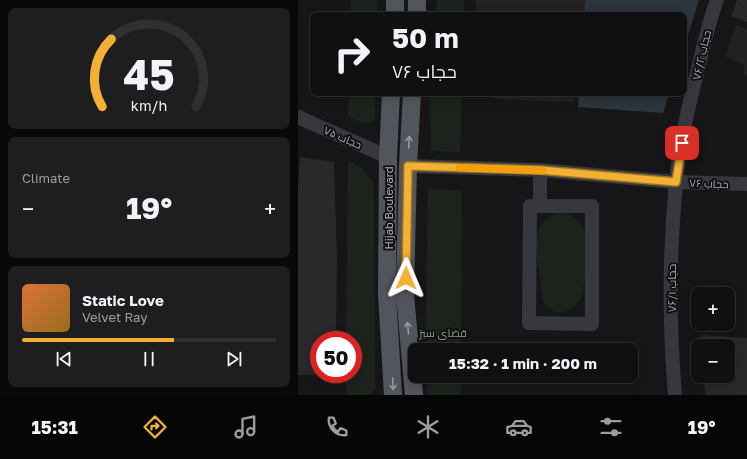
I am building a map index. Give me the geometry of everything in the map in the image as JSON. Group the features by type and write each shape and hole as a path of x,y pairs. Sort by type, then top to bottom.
{"main road":[{"path":"395,0 395,12"},
{"path":"417,0 417,12"},
{"name":"Hijab Boulevard","path":"391,96 388,157 388,294 393,395"},
{"name":"Hijab Boulevard","path":"412,96 408,166 405,294 414,395"}],"street":[{"name":"حجاب ۷۶/۲","path":"676,182 686,117 710,17 717,0"},
{"name":"حجاب ۷۵","path":"298,117 388,157"},
{"name":"حجاب ۷۶","path":"408,166 540,170 676,182 747,184"},
{"path":"540,170 540,206"},
{"name":"حجاب ۷۶/۱","path":"675,395 672,363 670,275 676,182"},
{"path":"530,206 540,206 592,206 592,324 529,323 530,206"}],"shaded area":[{"path":"476,0 585,0 584,12 476,12"},
{"path":"585,0 699,0 687,38 687,12 584,12"},
{"path":"736,25 747,29 747,75 744,75 744,65 725,56"},
{"path":"494,96 576,96 573,102 495,99"},
{"path":"579,96 668,96 663,113 578,107"}],"green space":[{"path":"351,0 378,0 377,12 350,12"},
{"path":"437,0 464,0 464,12 436,12"},
{"path":"349,96 375,96 375,121 364,124 348,117"},
{"path":"430,96 462,96 460,152 431,151"},
{"path":"348,159 362,169 374,183 375,390 368,395 346,395 346,383 362,383 362,331 346,331"},
{"name":"فضای سبز","path":"428,188 462,191 461,343 425,343"},
{"path":"564,212 575,218 583,227 586,242 586,265 585,277 579,301 573,307 559,314 546,306 542,298 535,240 540,226 551,216"},
{"path":"426,383 461,383 461,395 427,394"}],"building":[{"path":"737,0 747,0 747,22 731,16"},
{"path":"300,157 334,162 337,257 336,331 310,331 310,375 298,375 298,187"},
{"path":"701,335 747,338 747,395 705,395 704,383 735,383 735,339 701,339"}],"slow traffic":[{"path":"459,168 543,171"}],"route":[{"path":"406,278 408,166 540,170 676,182 682,143"}]}
